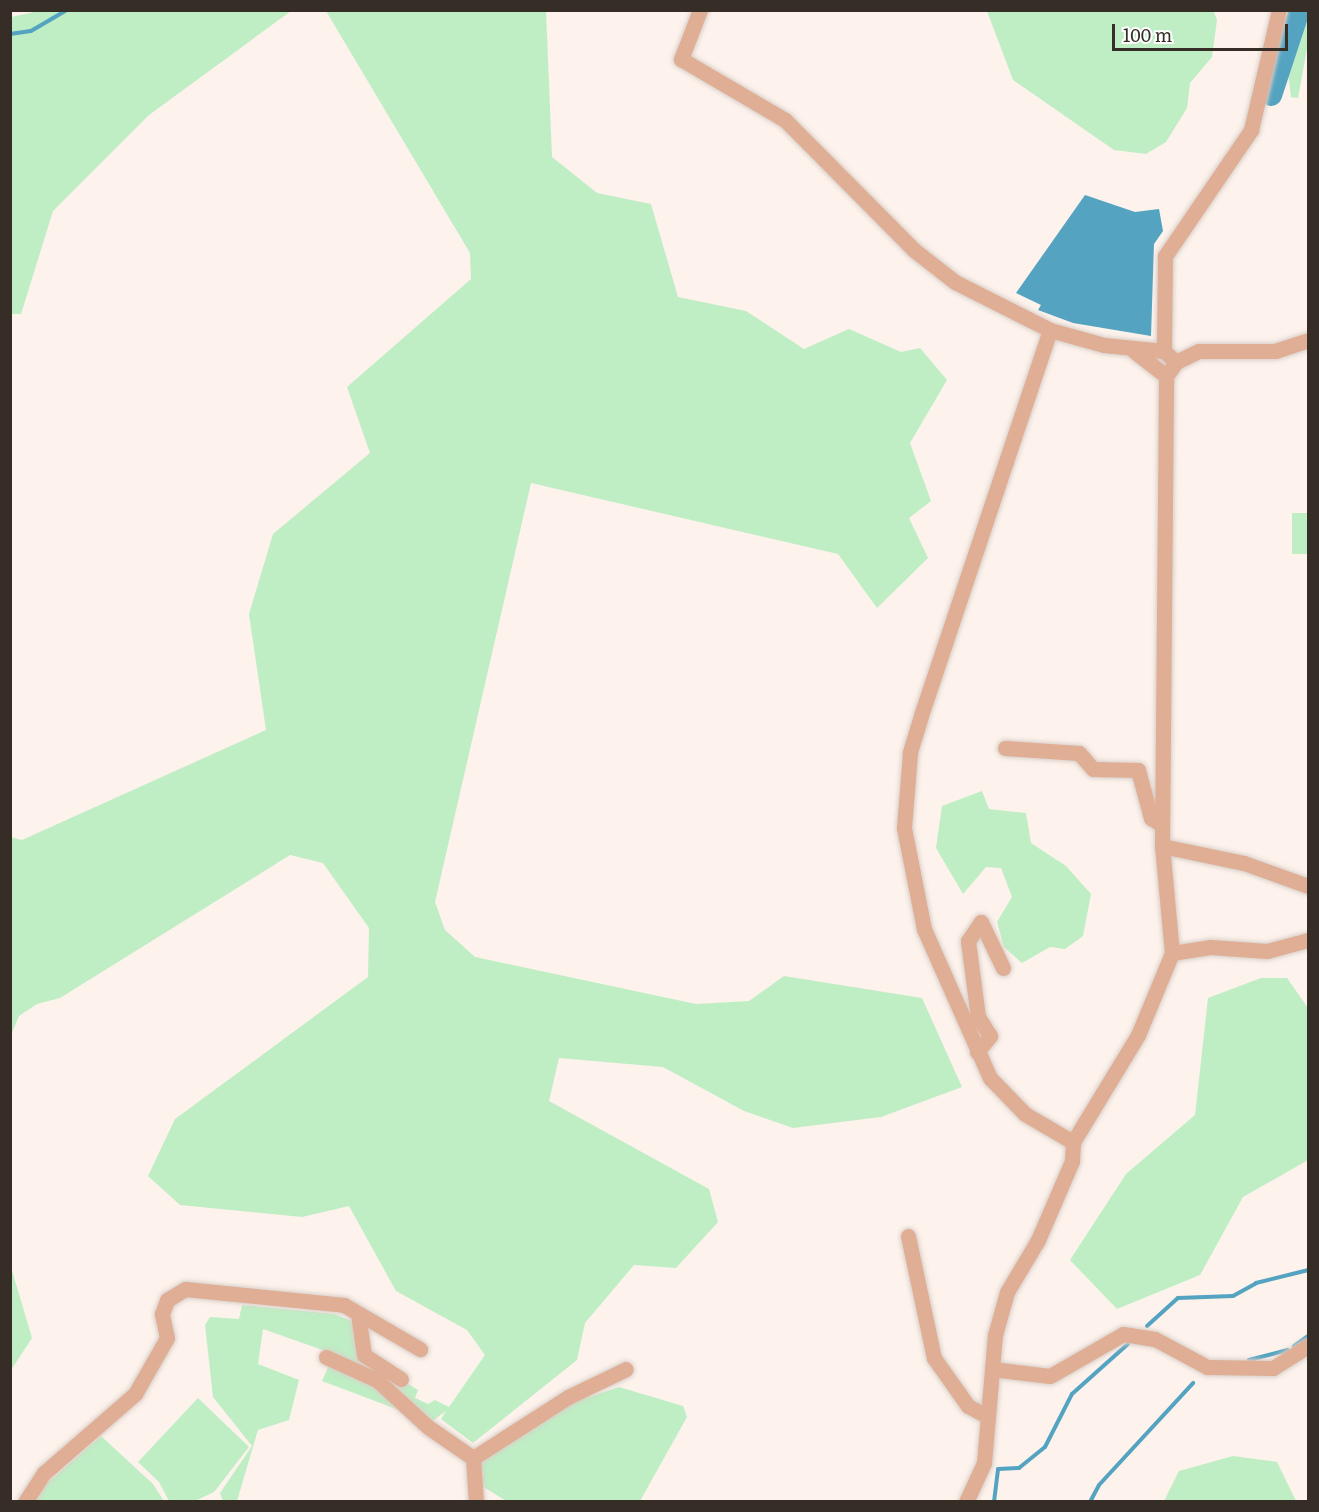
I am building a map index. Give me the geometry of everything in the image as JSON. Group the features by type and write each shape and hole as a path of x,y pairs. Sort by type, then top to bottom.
{"street":[{"path":"700,10 681,59 785,120 914,250 955,282 1050,330 1129,349 1164,351 1176,362"},
{"path":"1164,351 1165,256 1251,130 1279,10"},
{"path":"1050,330 921,716 907,782 904,828 915,896 977,1052 990,1078 1012,1104 1073,1142"},
{"path":"966,1502 984,1463 992,1369 1007,1292 1038,1240 1072,1161 1073,1142 1138,1035 1172,954 1162,846 1166,376 1176,362 1200,351 1275,351 1308,340"},
{"path":"1129,349 1166,376"},
{"path":"1005,748 1079,753 1093,769 1138,770 1151,818 1162,825"},
{"path":"1162,846 1244,863 1308,886"},
{"path":"977,1052 990,1036 978,1017 968,941 981,922 1003,968"},
{"path":"1172,954 1210,947 1267,951 1308,940"},
{"path":"908,1236 934,1358 968,1407 987,1416"},
{"path":"25,1502 44,1473 135,1394 167,1338 162,1314 167,1300 185,1289 336,1304 420,1349"},
{"path":"358,1314 357,1339 364,1355 401,1379"},
{"path":"992,1369 1050,1376 1122,1334 1155,1339 1207,1367 1273,1368 1308,1346"},
{"path":"326,1357 377,1380 413,1418 473,1458"},
{"path":"473,1458 568,1397 626,1370"},
{"path":"473,1458 476,1502"}],"green space":[{"path":"1213,10 1217,20 1212,57 1190,83 1187,108 1166,142 1146,154 1114,150 1013,80 987,11"},
{"path":"39,11 291,11 149,115 53,211 21,314 11,314 11,17"},
{"path":"326,11 546,11 552,157 597,193 651,204 678,297 746,311 804,349 849,329 901,352 920,348 947,380 910,443 931,501 909,518 928,558 877,608 838,554 531,483 435,902 445,930 475,957 696,1004 749,1001 784,976 922,998 962,1087 881,1117 793,1128 744,1111 663,1067 559,1058 549,1101 709,1189 718,1222 676,1268 634,1265 585,1323 577,1360 473,1443 441,1419 446,1411 431,1422 322,1381 334,1354 263,1329 258,1364 299,1380 289,1420 258,1430 237,1501 223,1501 220,1493 252,1446 213,1397 205,1325 210,1317 239,1319 242,1305 334,1314 354,1322 362,1356 418,1390 415,1398 428,1404 435,1400 449,1407 485,1355 467,1330 396,1291 349,1206 302,1217 180,1205 148,1176 175,1119 368,977 369,928 323,863 290,855 60,998 37,1004 19,1016 11,1035 11,837 22,840 266,730 249,614 273,534 370,453 347,387 471,279 470,253"},
{"path":"1308,11 1308,43 1298,98 1291,97 1288,73"},
{"path":"1292,513 1308,513 1308,554 1292,554"},
{"path":"982,791 989,809 1026,813 1031,843 1066,866 1091,894 1083,936 1065,949 1050,947 1022,963 1004,947 997,922 1012,897 1001,868 986,867 963,894 936,848 942,806"},
{"path":"1261,978 1287,978 1308,1008 1308,1160 1243,1197 1200,1275 1117,1309 1070,1260 1126,1174 1195,1115 1208,998"},
{"path":"11,1267 32,1338 10,1370"},
{"path":"619,1387 683,1406 687,1417 640,1501 506,1501 479,1484 478,1464 488,1450 565,1405"},
{"path":"198,1398 249,1447 214,1492 195,1501 169,1501 159,1482 138,1462"},
{"path":"101,1436 153,1484 164,1501 35,1502 46,1484"},
{"path":"1233,1456 1277,1462 1296,1501 1164,1501 1179,1471"}],"water":[{"path":"1085,195 1135,212 1159,209 1163,231 1154,244 1151,336 1073,323 1038,310 1041,305 1016,293"}],"waterway":[{"path":"10,34 31,31 67,10"},
{"path":"1271,95 1299,10"},
{"path":"1147,1326 1178,1298 1233,1296 1256,1283 1308,1270"},
{"path":"1294,1346 1308,1336"},
{"path":"994,1502 998,1469 1019,1468 1045,1447 1072,1394 1128,1344"},
{"path":"1249,1360 1288,1350"},
{"path":"1090,1502 1099,1485 1193,1383"}]}
